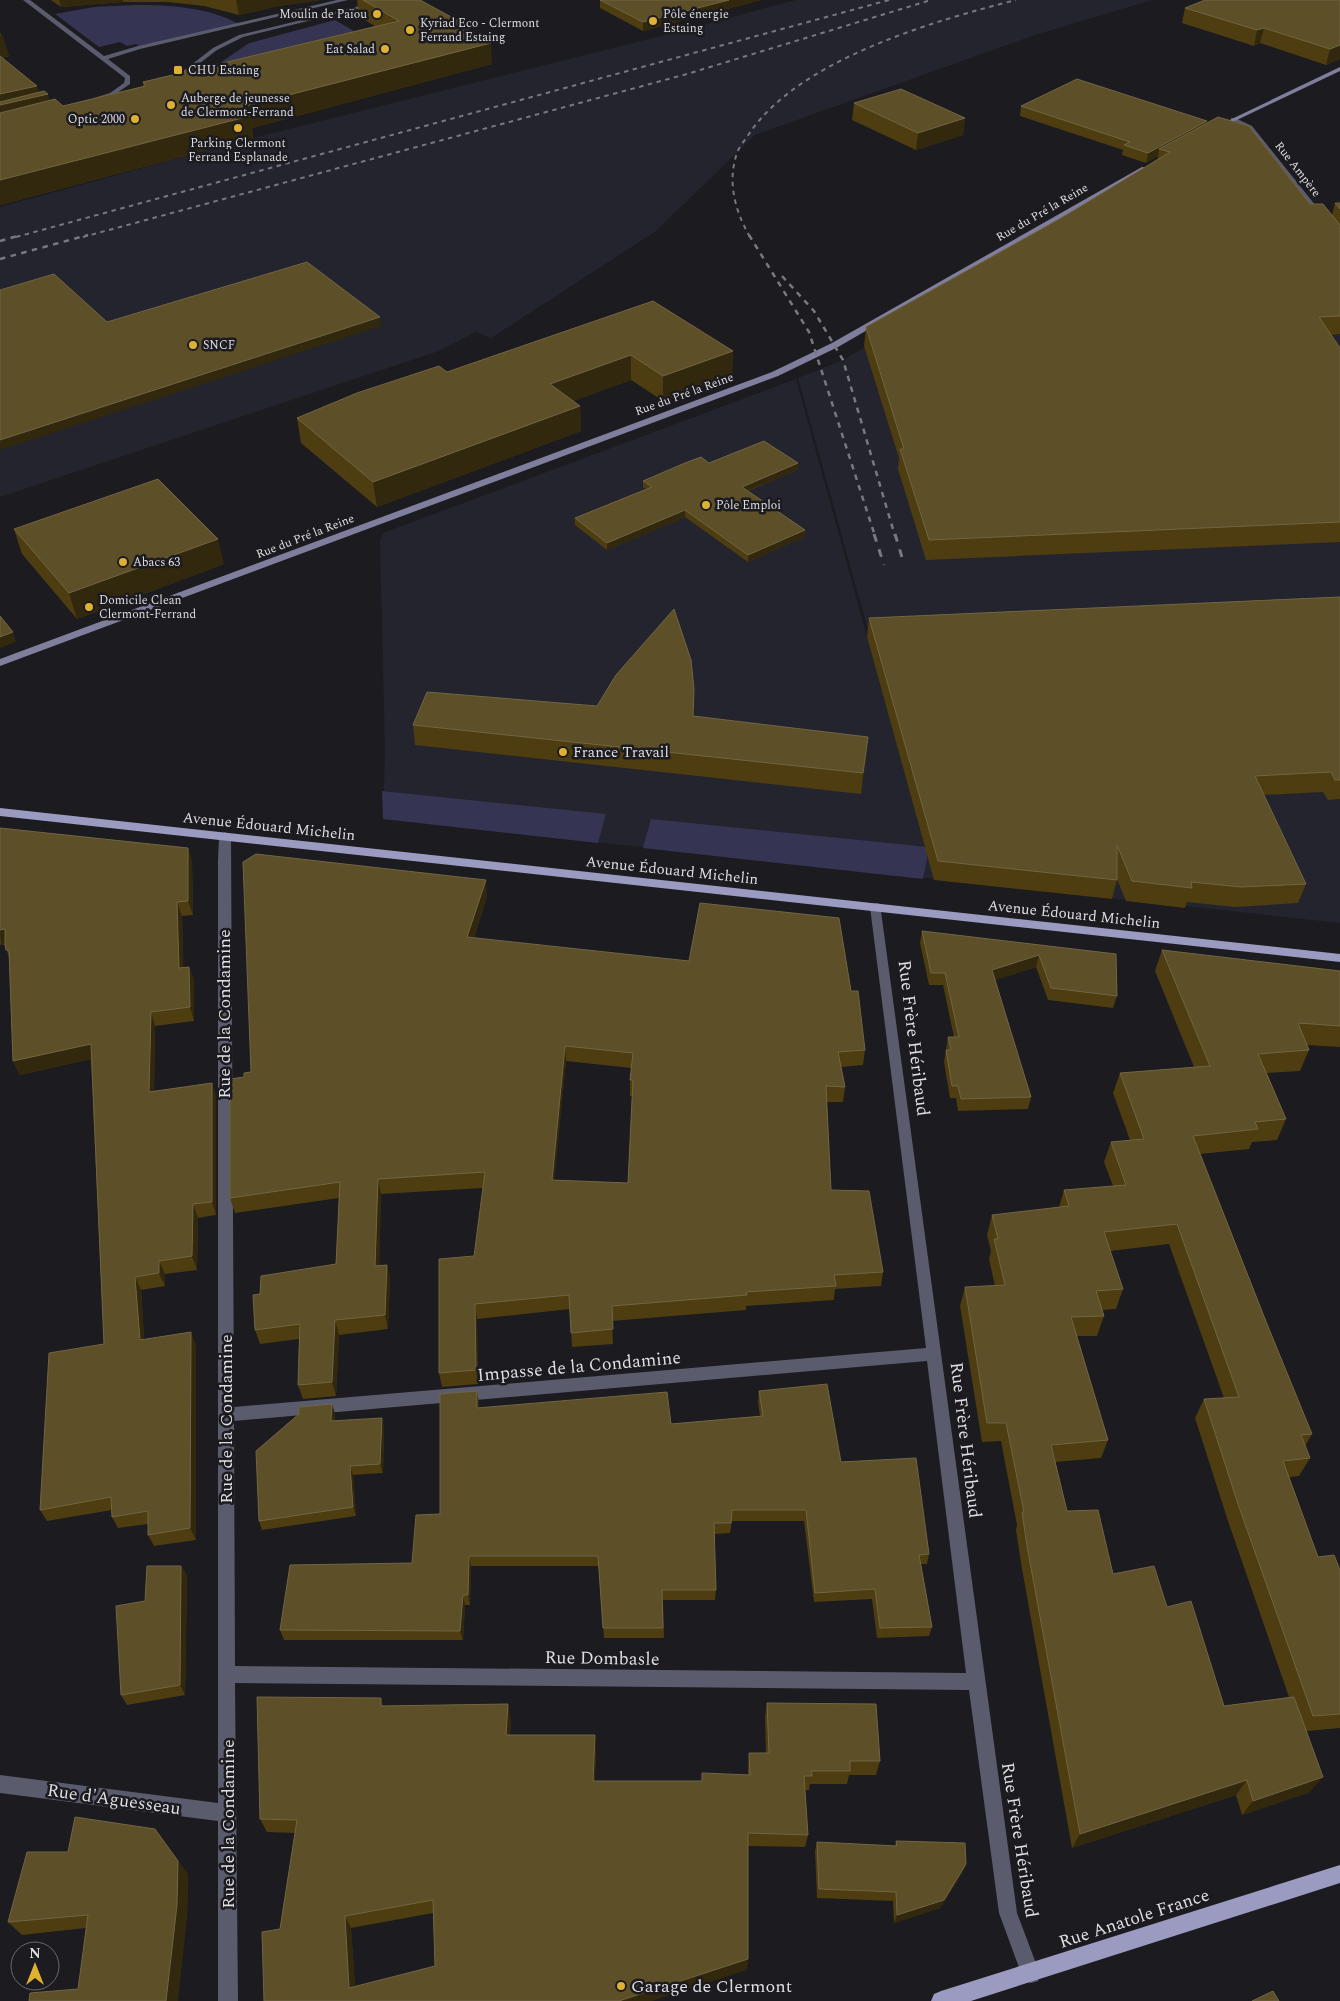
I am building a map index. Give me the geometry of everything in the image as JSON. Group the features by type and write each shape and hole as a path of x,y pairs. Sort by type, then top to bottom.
{"main road":[{"path":"1207,132 1340,70"},
{"name":"Rue du Pré la Reine","path":"0,664 775,374 835,345 1151,164"},
{"name":"Avenue Édouard Michelin","path":"0,812 1340,958"},
{"name":"Rue Anatole France","path":"941,2001 1031,1974 1340,1874"}],"street":[{"path":"26,0 128,77 128,82 122,90 91,100"},
{"path":"102,58 345,0"},
{"path":"166,86 215,49 236,38 392,0"},
{"name":"Rue Ampère","path":"1233,119 1250,127 1340,241"},
{"name":"Rue de la Condamine","path":"225,836 228,2001"},
{"name":"Rue Frère Héribaud","path":"876,907 976,1682 1008,1913 1031,1974"},
{"name":"Impasse de la Condamine","path":"226,1415 935,1354"},
{"name":"Rue Dombasle","path":"228,1674 976,1682"},
{"name":"Rue d'Aguesseau","path":"0,1784 168,1807 228,1813"}],"shaded area":[{"path":"796,0 1152,0 1035,35 755,135 656,231 491,338 476,332 439,351 0,497 0,207 253,138 650,39"},
{"path":"135,5 188,8 227,18 239,24 139,46 136,44 127,46 120,42 99,47 55,14 94,7"},
{"path":"335,20 373,42 217,65 249,43"},
{"path":"1060,233 1340,265 1340,923 383,819 385,751 380,541 383,533 796,379 926,851 929,849 798,378 843,360"},
{"path":"382,791 606,814 598,843 383,819"},
{"path":"651,819 928,847 929,849 923,879 643,848"}],"building":[{"path":"363,0 420,0 468,26 464,27 491,43 238,108 250,116 0,180 0,113 55,99 63,106 146,86 143,82 399,21"},
{"path":"600,0 729,0 643,22"},
{"path":"1205,0 1340,0 1340,45 1330,49 1264,28 1257,30 1185,8"},
{"path":"0,56 37,86 0,94"},
{"path":"1077,79 1207,121 1148,153 1124,145 1130,142 1021,106"},
{"path":"901,89 965,118 918,133 854,103"},
{"path":"44,91 48,94 0,105 0,102"},
{"path":"1218,117 1249,126 1310,204 1323,204 1340,225 1340,316 1319,317 1340,348 1340,522 929,540 900,449 904,449 866,327 1063,217 1170,152 1159,149"},
{"name":"SNCF","path":"307,262 380,317 0,440 0,290 54,274 107,322"},
{"path":"653,301 733,351 663,376 631,355 550,384 580,406 373,482 297,418 357,393 439,366 447,372"},
{"path":"764,441 798,463 742,487 805,530 748,555 685,510 607,543 575,518 652,487 643,481 685,463 701,457 709,463"},
{"path":"158,479 218,539 69,593 14,529"},
{"path":"1340,597 1340,780 1335,780 1331,772 1255,776 1306,884 1241,887 1191,882 1192,888 1132,881 1117,845 1117,880 938,861 869,618"},
{"path":"674,609 691,660 694,689 693,716 868,737 863,773 413,725 427,692 597,706 616,675"},
{"path":"0,616 13,632 0,637"},
{"path":"0,828 188,848 188,901 177,902 179,968 189,967 190,1007 151,1012 149,1092 212,1083 212,1202 193,1204 192,1256 159,1261 159,1273 135,1277 140,1340 191,1332 190,1528 148,1535 148,1511 112,1517 111,1497 40,1510 49,1353 104,1344 91,1044 13,1061 9,950 6,950 5,945 5,929 0,930"},
{"path":"256,854 486,880 467,937 689,961 700,903 839,918 851,991 858,991 865,1050 838,1052 845,1087 826,1086 831,1190 869,1191 883,1272 834,1275 836,1286 746,1292 747,1295 612,1306 613,1329 571,1333 569,1295 475,1304 476,1370 439,1373 439,1259 474,1256 485,1172 378,1179 375,1266 387,1265 385,1315 335,1320 332,1382 298,1385 300,1324 255,1330 253,1295 260,1294 261,1276 336,1264 340,1182 230,1198 230,1079 244,1077 244,1073 251,1072 243,862","holes":["565,1046 633,1053 630,1080 633,1080 628,1183 552,1180"]},
{"path":"922,931 1116,954 1117,996 1051,988 1039,955 992,970 1031,1097 961,1099 958,1086 952,1086 946,1050 951,1050 948,1037 959,1037 945,973 931,973"},
{"path":"1162,950 1340,971 1340,1026 1298,1023 1309,1050 1258,1054 1286,1119 1255,1122 1258,1129 1193,1136 1312,1434 1301,1435 1310,1458 1283,1461 1318,1557 1334,1555 1340,1570 1340,1714 1313,1716 1238,1504 1204,1399 1239,1397 1177,1224 1104,1232 1123,1289 1096,1291 1104,1316 1071,1317 1108,1440 1051,1445 1067,1511 1098,1510 1113,1574 1154,1566 1167,1607 1191,1601 1224,1706 1294,1697 1323,1777 1253,1801 1247,1780 1080,1834 1027,1546 1022,1512 1024,1512 1006,1423 987,1423 965,1287 1005,1285 994,1239 998,1239 992,1215 1069,1206 1064,1190 1126,1185 1111,1142 1144,1139 1120,1073 1210,1066"},
{"path":"827,1384 841,1462 916,1458 929,1554 919,1555 932,1627 880,1628 875,1589 815,1593 806,1510 732,1510 731,1523 714,1523 716,1590 662,1590 663,1628 603,1628 598,1556 469,1556 468,1595 463,1595 460,1631 280,1630 290,1565 412,1563 416,1515 440,1514 440,1394 477,1391 477,1408 667,1392 671,1424 763,1416 759,1391"},
{"path":"332,1404 331,1421 382,1418 380,1464 350,1466 353,1507 259,1521 256,1451 299,1414 299,1407"},
{"path":"147,1566 181,1566 180,1685 121,1695 116,1606 145,1601"},
{"path":"257,1697 381,1698 381,1706 508,1704 506,1735 595,1735 593,1781 702,1781 702,1773 750,1775 749,1753 769,1753 767,1703 876,1704 880,1761 850,1761 850,1771 811,1771 812,1776 804,1776 808,1835 748,1833 748,1959 619,2001 264,2001 262,1932 280,1929 297,1820 260,1819","holes":["433,1900 435,1966 349,1988 345,1916"]},
{"path":"75,1817 155,1829 178,1861 177,1905 166,2001 29,2001 30,1993 78,1989 88,1915 8,1922 27,1852 68,1852"},
{"path":"896,1841 965,1843 966,1864 944,1900 897,1915 896,1892 819,1889 817,1842 897,1846"},
{"path":"1273,1991 1279,2001 1252,2001"}],"railway":[{"path":"16,237 889,0"},
{"path":"83,237 687,74 931,0"},
{"path":"749,235 740,217 734,196 734,164 741,146 771,108 800,85 833,65 870,47 946,19 1016,0"},
{"path":"0,241 21,235"},
{"path":"0,259 88,235"},
{"path":"749,235 809,332 875,536"},
{"path":"782,276 814,311 843,360 895,536"},
{"path":"874,534 884,565"},
{"path":"895,534 904,564"}],"place":[{"name":"Moulin de Païou","path":"377,14"},
{"name":"Pôle énergie Estaing","path":"653,21"},
{"name":"Kyriad Eco - Clermont Ferrand Estaing","path":"410,30"},
{"name":"Eat Salad","path":"385,49"},
{"name":"CHU Estaing","path":"178,70"},
{"name":"Auberge de jeunesse de Clermont-Ferrand","path":"171,105"},
{"name":"Optic 2000","path":"135,119"},
{"name":"Parking Clermont Ferrand Esplanade","path":"238,128"},
{"name":"SNCF","path":"193,345"},
{"name":"Pôle Emploi","path":"706,505"},
{"name":"Abacs 63","path":"123,562"},
{"name":"Domicile Clean Clermont-Ferrand","path":"89,607"},
{"name":"France Travail","path":"563,752"},
{"name":"Garage de Clermont","path":"621,1986"}]}
